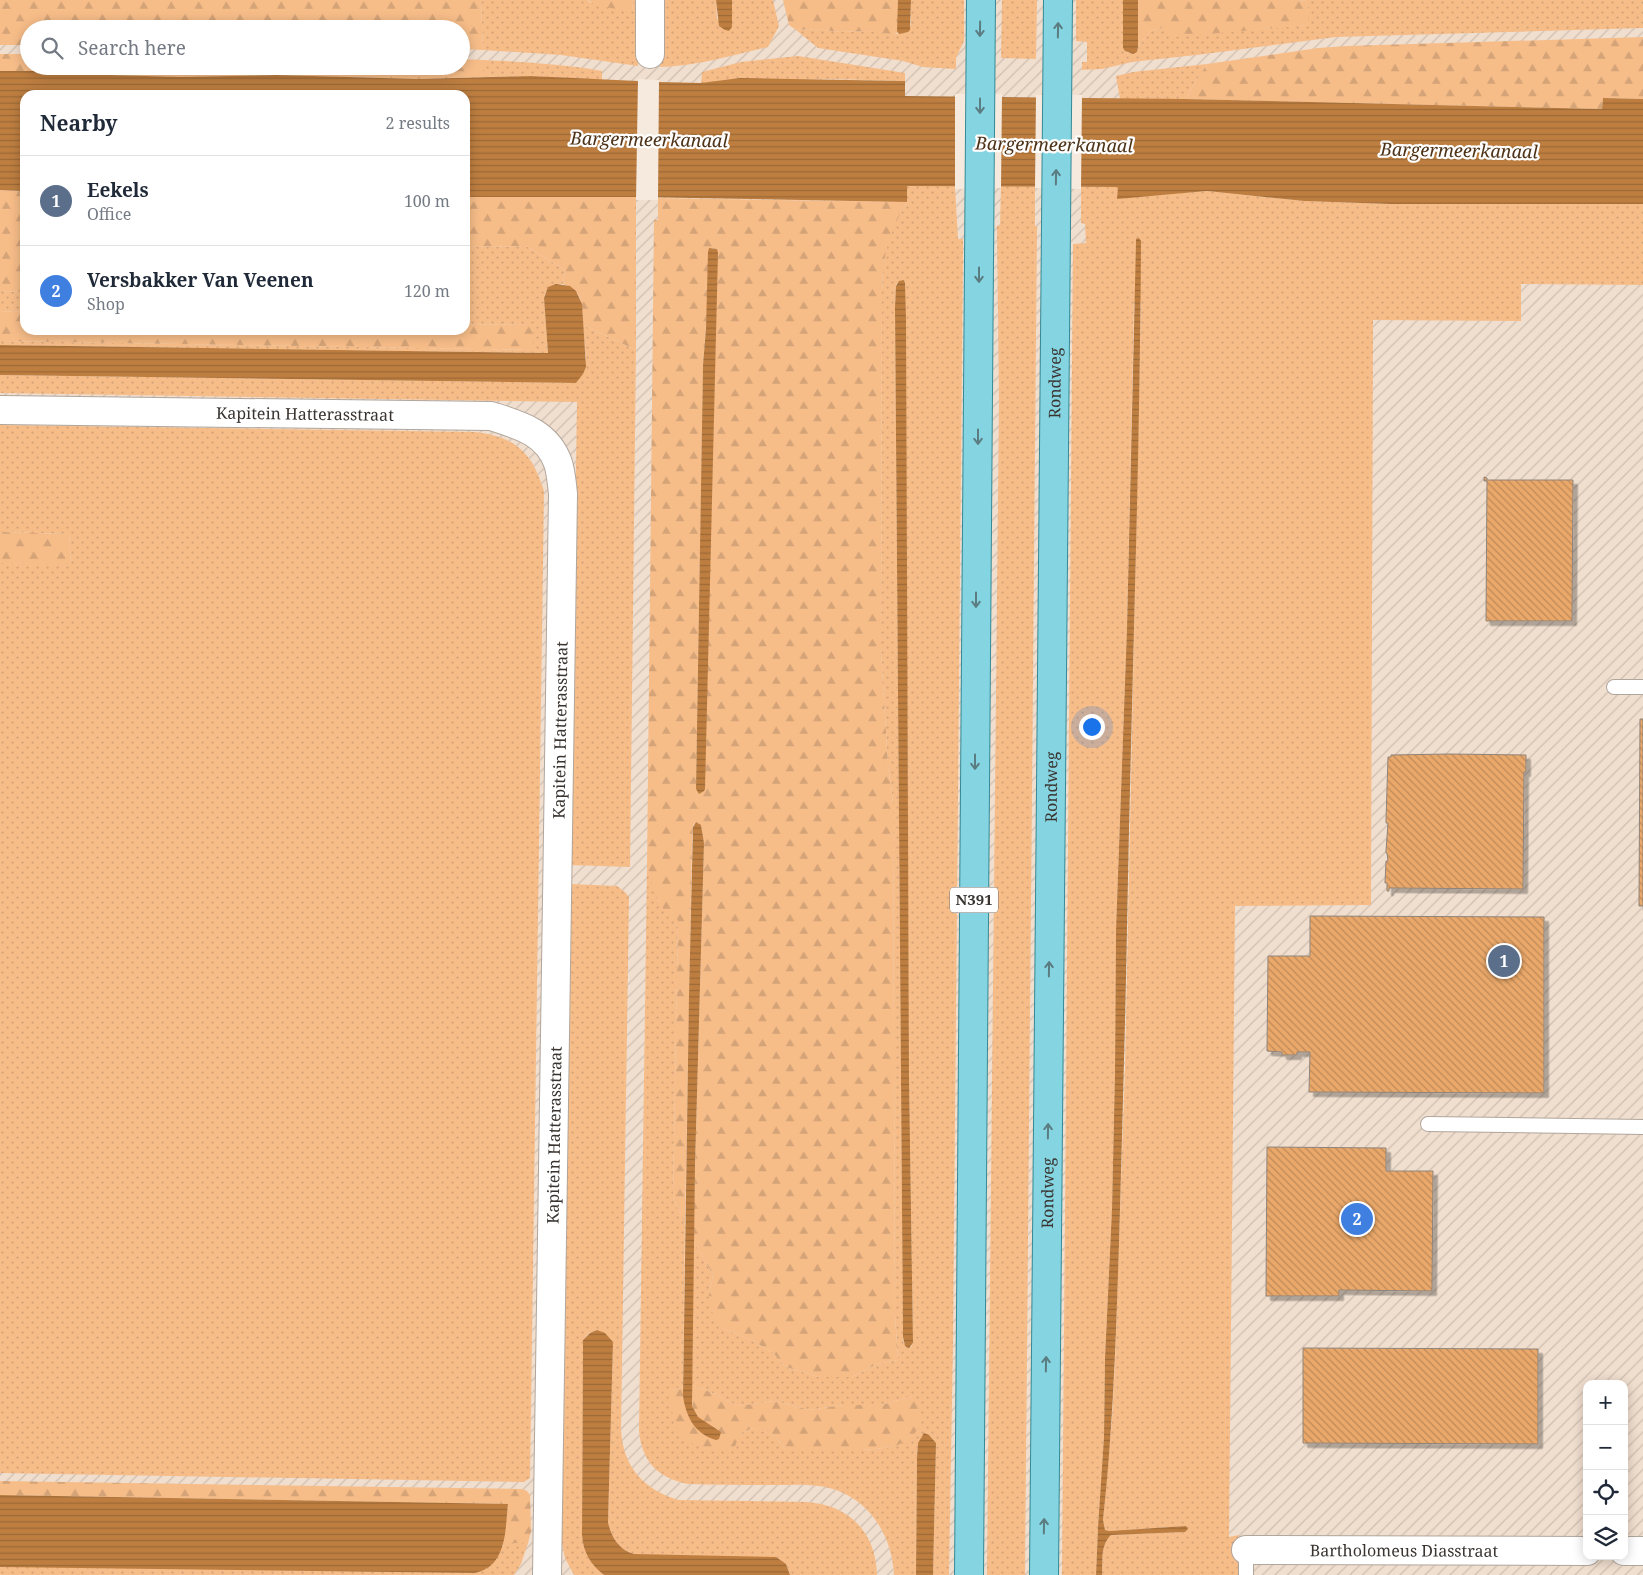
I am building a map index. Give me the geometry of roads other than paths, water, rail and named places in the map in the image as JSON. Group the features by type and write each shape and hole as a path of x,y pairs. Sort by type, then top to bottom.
{"main road":[{"name":"N391","path":"969,1575 981,0"},
{"name":"Rondweg","path":"1044,1575 1058,0"}],"street":[{"path":"650,0 650,54"},
{"name":"Kapitein Hatterasstraat","path":"0,410 491,416 524,426 546,441 558,463 563,494 548,1575"},
{"name":"Bartholomeus Diasstraat","path":"1246,1562 1583,1551"},
{"path":"1628,1551 1643,1551"}],"lane":[{"path":"1614,687 1643,687"},
{"path":"1428,1124 1643,1127"}],"water":[{"path":"716,0 732,0 732,27 729,31 719,26"},
{"path":"898,0 911,0 910,30 899,34 897,31"},
{"path":"1123,0 1138,0 1138,47 1137,52 1133,54 1125,51 1123,48"},
{"name":"Bargermeerkanaal","path":"0,71 20,71 20,75 180,77 277,75 418,79 531,76 701,83 740,78 905,81 905,96 1185,99 1602,109 1603,98 1643,99 1643,204 1391,204 1304,201 1207,191 1117,199 1118,187 907,186 907,202 636,197 470,197 470,90 20,90 20,191 0,190"},
{"path":"1139,238 1141,241 1139,413 1118,1279 1114,1382 1103,1520 1105,1530 1109,1531 1186,1526 1188,1529 1185,1532 1111,1535 1105,1544 1102,1559 1102,1575 1096,1575 1104,1437 1105,1358 1112,1209 1116,930 1127,628 1136,239"},
{"path":"709,248 717,249 718,253 705,789 699,794 696,789 703,365"},
{"path":"904,280 906,319 909,1076 913,1343 909,1348 905,1346 903,1337 895,307 896,286 899,281"},
{"path":"556,284 570,286 576,291 582,304 586,367 576,383 0,375 0,345 548,353 544,298 548,287"},
{"path":"696,822 701,825 704,843 695,1166 692,1406 698,1417 721,1432 719,1439 716,1440 702,1434 693,1424 686,1411 683,1396 689,995 693,827"},
{"path":"597,1330 605,1333 613,1342 608,1522 616,1542 634,1554 776,1557 786,1564 790,1575 604,1575 595,1567 586,1552 582,1535 583,1340 590,1333"},
{"path":"924,1433 929,1435 936,1443 933,1575 916,1575 917,1457 918,1443"},
{"path":"0,1495 508,1504 505,1536 499,1555 485,1569 475,1573 0,1567"}],"place":[{"name":"Eekels","path":"1504,961"},
{"name":"Versbakker Van Veenen","path":"1357,1219"}]}
